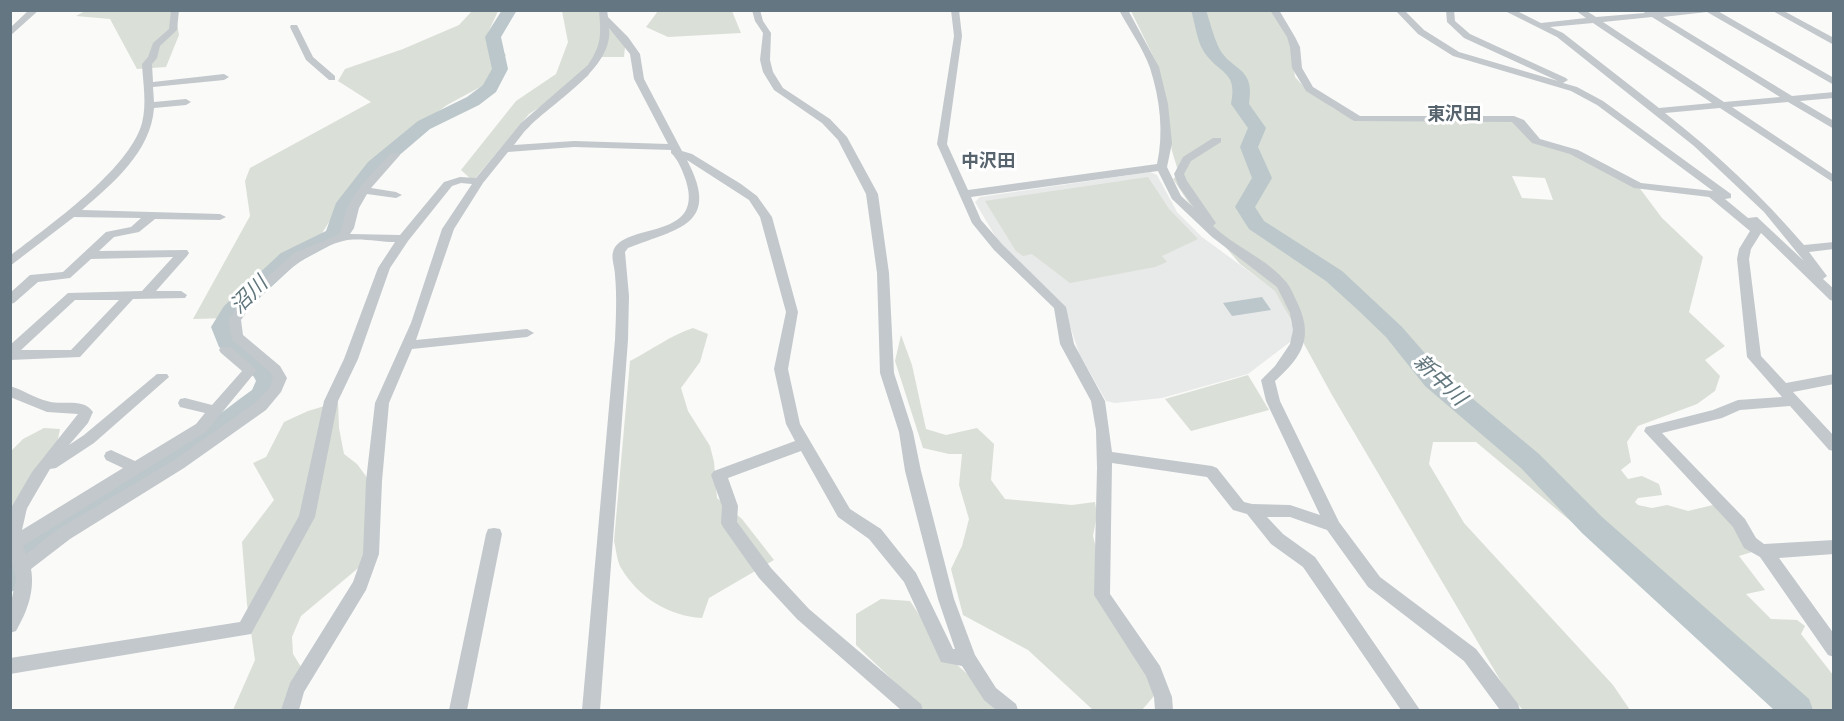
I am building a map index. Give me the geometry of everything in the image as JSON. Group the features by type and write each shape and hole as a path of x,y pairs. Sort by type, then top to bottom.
{"street":[{"path":"10,33 35,10"},
{"path":"10,262 123,165 138,144 147,124 147,64 152,58 156,45 173,30 175,10"},
{"path":"756,10 759,21 767,33 765,60 768,72 779,90 826,121 843,139 872,194 883,273 887,373 906,432 913,471 946,599 967,659 990,694 1009,711"},
{"path":"955,10 958,36 942,144 976,222 998,247 1060,307 1067,344 1098,401 1103,429 1104,456 1102,595 1154,672 1163,697 1164,711"},
{"path":"1123,10 1154,67 1163,104 1167,143 1162,167 1176,197 1216,235 1282,285 1296,313 1300,330 1297,344 1280,369 1268,380 1273,401 1333,526 1374,582 1470,655 1511,711"},
{"path":"1274,10 1291,37 1295,47 1297,68 1309,88 1358,119 1514,119 1520,122 1536,141 1575,152 1638,186 1712,194 1760,230"},
{"path":"1399,10 1422,32 1456,54 1574,89"},
{"path":"1450,10 1451,22 1467,36 1558,77 1599,103 1719,189 1833,297"},
{"path":"1507,10 1560,35 1698,144 1768,210 1820,273 1823,286"},
{"path":"1579,10 1833,180"},
{"path":"1541,25 1650,13 1708,10 1833,82"},
{"path":"1775,10 1833,42"},
{"path":"1650,13 1833,126"},
{"path":"290,711 296,689 360,585 371,554 374,481 382,404 417,323 448,228 479,181 525,125 591,67 600,54 606,38 604,15"},
{"path":"591,711 606,553 622,328 619,252 624,245 683,222 693,210 695,194 689,174 674,150 639,79 635,54 604,15"},
{"path":"294,27 309,58 332,78"},
{"path":"147,85 224,77"},
{"path":"1658,111 1833,95"},
{"path":"148,107 162,103 186,102"},
{"path":"1216,235 1201,206 1184,188 1179,174 1187,159 1217,140"},
{"path":"505,149 574,144 674,150 688,156 753,198 766,217 792,312 781,369 793,424 844,513 874,534 910,578 947,656 967,659"},
{"path":"342,237 348,228 353,208 364,190 395,155"},
{"path":"965,194 1162,167"},
{"path":"10,666 245,629 307,517 332,401 351,358 384,268 402,239 448,184 460,180 479,181"},
{"path":"364,190 396,195"},
{"path":"69,213 220,217"},
{"path":"10,300 34,278 66,275 110,234 131,232 152,215"},
{"path":"1760,230 1745,249 1743,259 1754,357 1833,446"},
{"path":"18,554 64,534 179,464 261,406 276,389 279,378 275,369 237,337 234,320 246,303 298,256 342,237 402,239"},
{"path":"1802,249 1833,245"},
{"path":"89,255 183,254 145,296"},
{"path":"10,354 72,296 181,295"},
{"path":"10,354 75,354 129,296"},
{"path":"406,345 527,333"},
{"path":"18,554 136,468 201,428 250,370 226,350"},
{"path":"37,474 89,439 162,378"},
{"path":"1833,379 1787,395 1738,405 1717,414 1651,431 1739,523 1750,543 1758,549 1766,552 1833,547"},
{"path":"10,391 47,407 79,408 86,412 83,419 37,474 17,517 18,554 25,585 10,626"},
{"path":"185,403 216,411"},
{"path":"803,444 719,475 730,506 729,523 765,573 802,614 904,708"},
{"path":"111,456 136,468"},
{"path":"1104,456 1212,472 1239,506 1252,510 1290,511 1333,526"},
{"path":"1252,510 1277,539 1309,562 1412,711"},
{"path":"458,711 494,534"},
{"path":"1766,552 1833,649"}],"shaded area":[{"path":"87,10 175,11 179,35 166,67 137,69 110,19 76,16"},
{"path":"472,11 498,11 487,35 506,55 484,85 447,105 384,151 319,238 248,286 228,318 193,319 250,216 245,181 250,168 371,102 338,81 345,69 403,49 459,25"},
{"path":"562,11 603,11 625,47 624,57 598,57 588,76 529,114 473,181 461,170 516,101 556,74 568,42"},
{"path":"658,11 732,11 741,33 668,37 646,27"},
{"path":"1131,11 1274,11 1291,37 1295,77 1305,88 1333,108 1357,121 1514,119 1539,141 1565,148 1638,186 1662,218 1703,257 1689,312 1725,346 1705,360 1720,376 1715,391 1697,404 1638,426 1627,442 1631,462 1621,470 1628,479 1642,476 1659,484 1662,495 1638,498 1635,502 1638,505 1652,508 1667,505 1688,511 1713,505 1729,510 1752,552 1739,556 1765,590 1746,594 1771,619 1797,620 1805,626 1801,634 1833,675 1833,710 1783,710 1695,625 1476,442 1433,442 1429,464 1464,523 1613,685 1630,710 1523,710 1509,695 1332,395 1275,291 1240,264 1193,209 1173,179 1179,174 1172,151 1157,64","holes":["1512,176 1545,178 1553,200 1522,198"]},
{"path":"1150,172 1157,175 1177,212 1202,237 1277,292 1298,336 1248,374 1162,398 1115,403 1106,401 1079,353 1063,305 997,239 975,202 980,197"},
{"path":"1148,177 1169,209 1198,239 1162,256 1167,262 1155,267 1070,283 1032,254 1023,256 1016,251 985,201"},
{"path":"1262,297 1271,310 1232,316 1223,303"},
{"path":"693,328 708,334 700,362 681,388 688,411 710,446 714,462 717,498 742,519 774,560 709,598 702,618 678,614 656,604 646,596 628,579 621,568 614,541 630,361 668,339"},
{"path":"901,335 912,365 926,429 946,435 977,428 994,444 991,480 1005,499 1072,505 1095,502 1097,515 1093,536 1101,569 1104,598 1151,668 1154,696 1142,710 1093,710 1028,650 963,615 951,569 962,546 969,519 959,485 962,454 949,454 923,448 895,361"},
{"path":"1248,375 1269,410 1191,431 1165,399"},
{"path":"338,402 339,428 344,454 357,464 374,487 369,559 301,616 292,637 293,654 301,667 284,710 233,710 255,660 247,604 242,542 274,500 253,463 266,457 284,422 308,411"},
{"path":"44,428 60,429 57,444 36,492 16,529 11,552 11,451 23,439"},
{"path":"881,599 910,601 947,656 990,694 1003,710 924,710 856,645 856,614"}],"waterway":[{"name":"沼川","path":"10,580 20,558 36,539 57,522 81,507 177,458 263,395 268,381 265,373 227,341 223,327 232,311 289,258 335,235 346,203 375,166 424,125 473,101 490,88 500,69 493,37 510,10"},
{"name":"新中川","path":"1198,10 1211,50 1238,77 1243,88 1240,104 1257,128 1249,147 1262,178 1245,207 1256,225 1334,276 1394,332 1434,380 1530,461 1592,525 1797,710"}],"district":[{"name":"東沢田","path":"1454,115"},
{"name":"中沢田","path":"988,162"}]}
